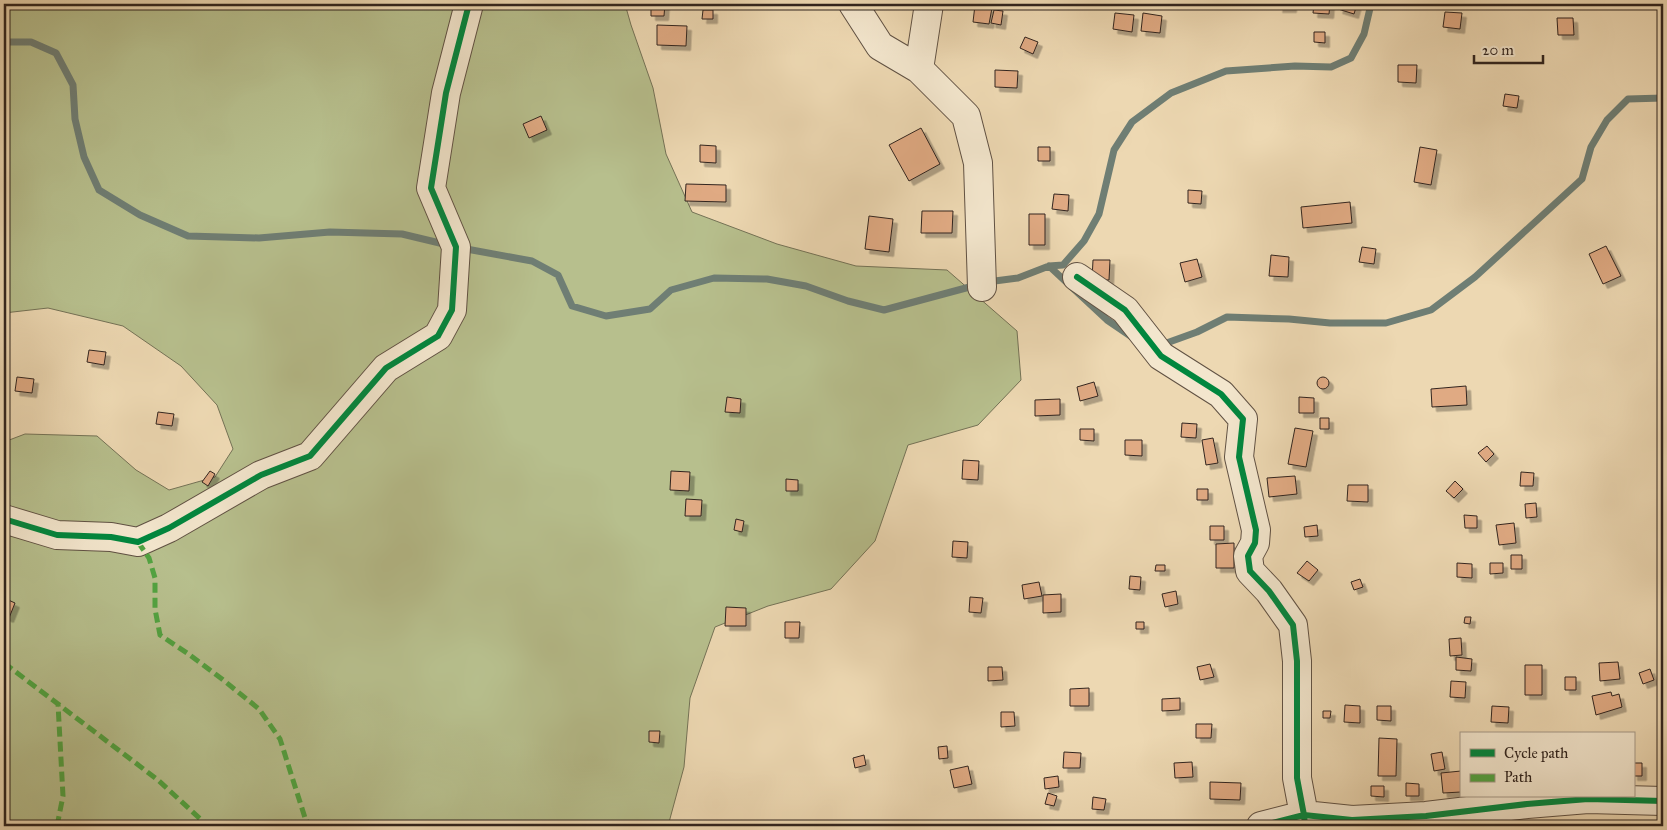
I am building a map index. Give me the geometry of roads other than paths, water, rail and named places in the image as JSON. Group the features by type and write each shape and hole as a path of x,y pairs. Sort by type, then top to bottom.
{"street":[{"path":"4,519 58,535 111,537 138,542 170,528 261,475 310,456 386,368 438,336 452,310 456,247 431,188 446,93 468,4"},
{"path":"853,4 880,46 919,69 966,116 978,164 982,287"},
{"path":"919,69 929,4"},
{"path":"1077,277 1125,310 1161,356 1221,394 1243,419 1239,457 1256,530 1255,543 1248,556 1250,571 1269,590 1293,625 1297,661 1297,778 1305,820"},
{"path":"1261,826 1305,820 1352,820 1426,816 1588,799 1663,801"}],"waterway":[{"path":"987,282 1018,278 1049,266 1063,265 1084,241 1099,214 1114,150 1132,122 1171,93 1226,71 1295,66 1331,67 1351,58 1364,34 1371,4"},
{"path":"4,42 31,42 56,53 73,85 75,119 84,157 99,190 140,215 188,236 259,238 330,232 402,234 448,245"},
{"path":"1161,345 1197,332 1227,317 1289,319 1330,323 1386,323 1431,310 1475,277 1582,179 1591,147 1607,120 1628,99 1663,98"},
{"path":"461,248 532,261 558,275 572,306 606,316 650,309 671,290 714,278 767,279 806,286 848,301 884,310 977,285"},
{"path":"1049,266 1107,320 1132,337"}]}
